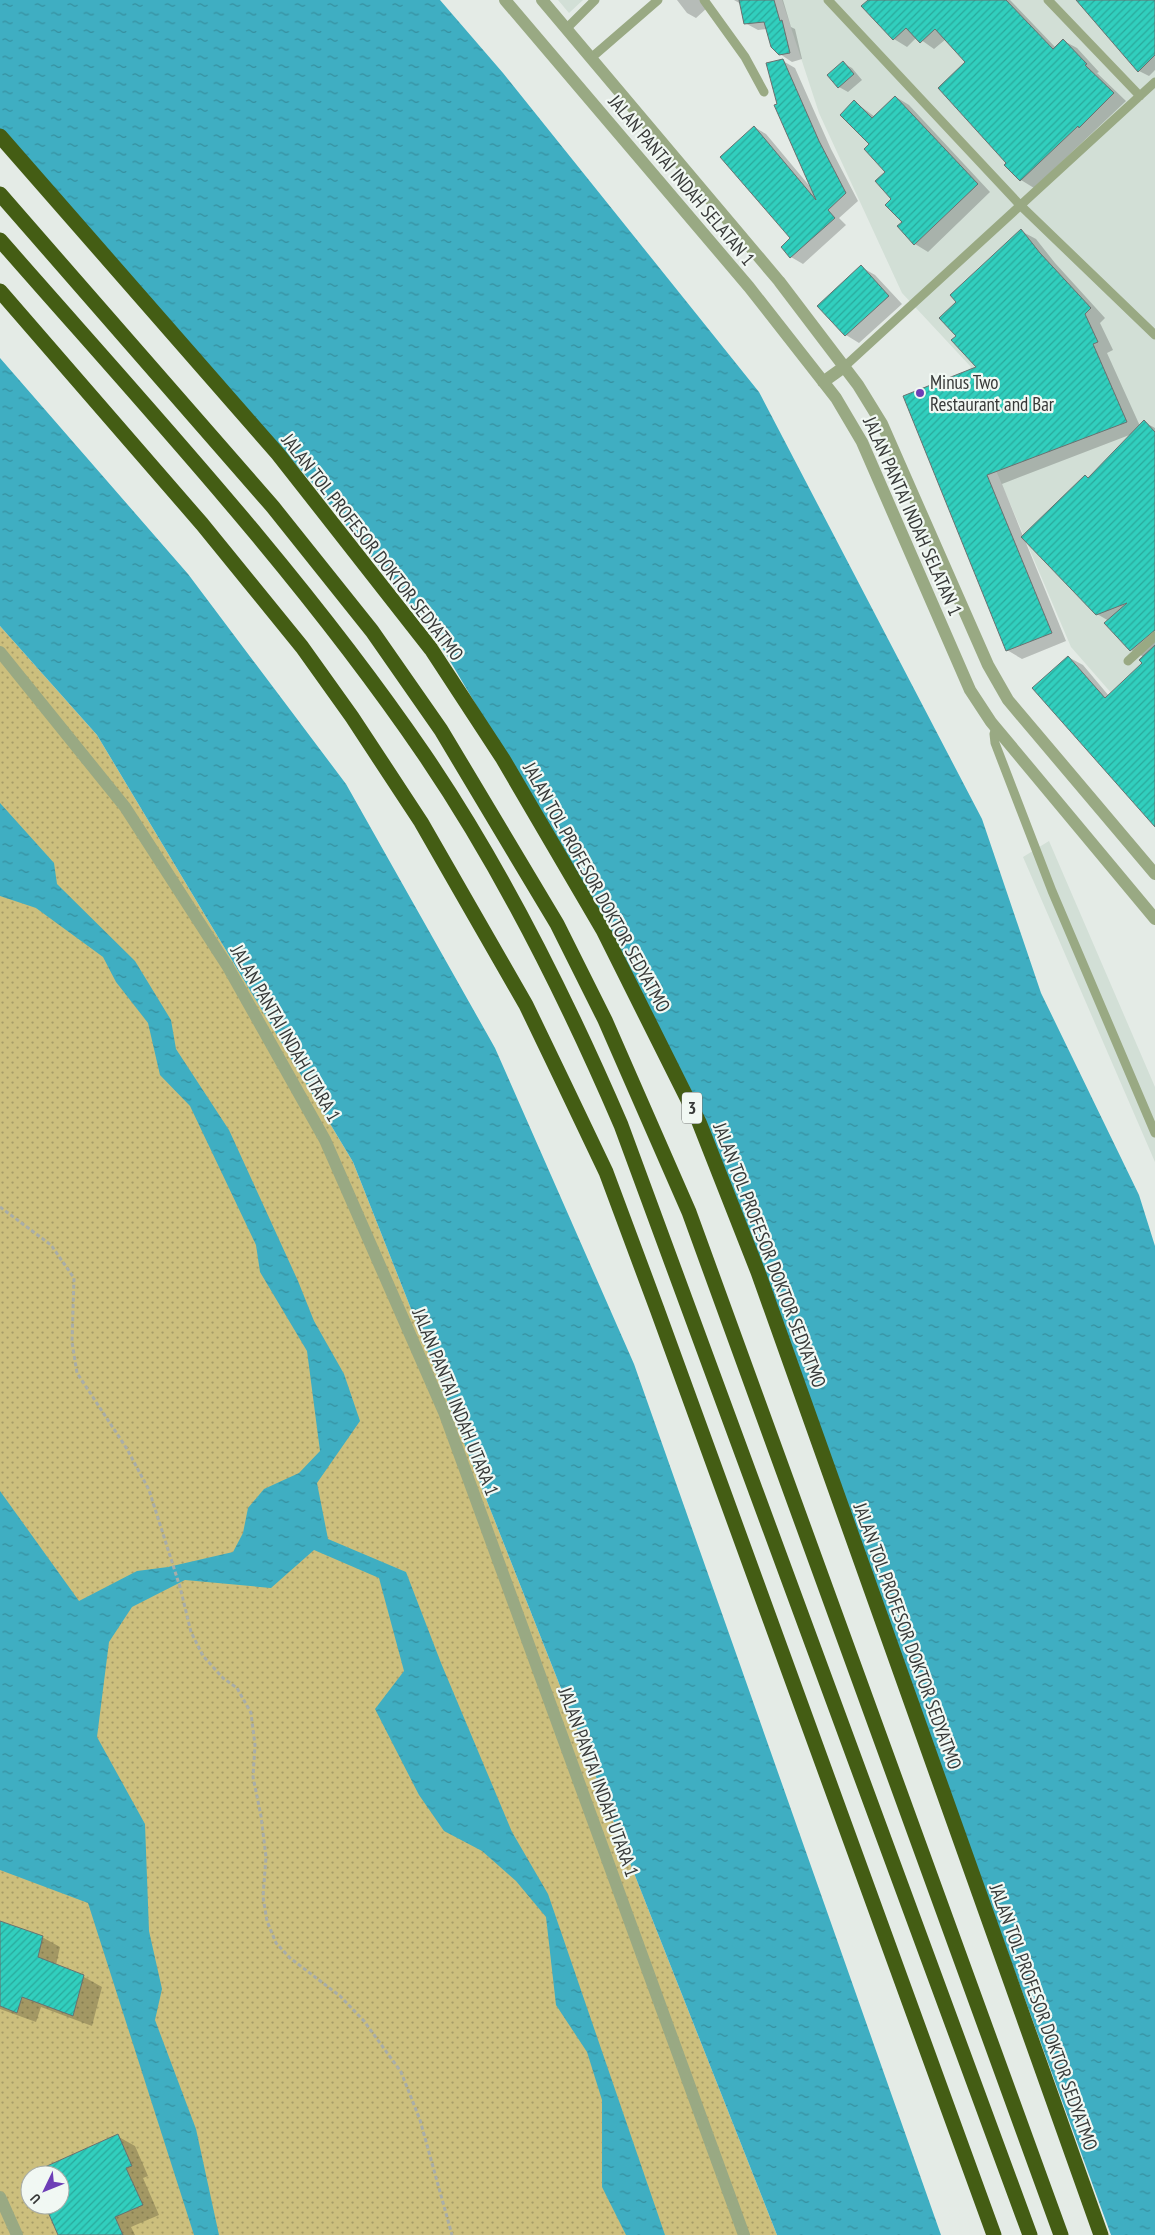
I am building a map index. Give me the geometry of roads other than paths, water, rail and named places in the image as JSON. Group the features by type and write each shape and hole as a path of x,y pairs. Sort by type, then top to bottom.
{"highway":[{"name":"JALAN TOL PROFESOR DOKTOR SEDYATMO","path":"0,136 278,454 431,649 503,759 603,930 699,1122 758,1272 1101,2235"},
{"path":"0,194 274,507 372,631 441,730 557,924 605,1020 689,1212 1061,2235"},
{"path":"0,240 239,513 362,667 425,756 489,859 540,952 584,1040 621,1126 1030,2235"},
{"path":"0,291 202,524 302,647 352,717 421,822 526,1005 606,1172 994,2235"}],"street":[{"name":"JALAN PANTAI INDAH SELATAN 1","path":"505,0 749,287 836,398 862,442 970,690 996,728 1155,919"},
{"name":"JALAN PANTAI INDAH SELATAN 1","path":"542,0 779,281 844,367 882,424 988,665 1008,700 1155,874"},
{"path":"823,382 844,367"},
{"name":"JALAN PANTAI INDAH UTARA 1","path":"0,652 125,807 228,967 325,1140 444,1412 744,2235"},
{"path":"0,2196 17,2235"}],"lane":[{"path":"566,29 595,0"},
{"path":"591,58 658,0"},
{"path":"704,0 745,57 764,92"},
{"path":"828,0 1020,205 1155,335"},
{"path":"1048,0 1140,96"},
{"path":"844,367 1155,82"},
{"path":"1128,661 1155,636"},
{"path":"996,728 994,734 995,743 1049,882 1155,1133"}],"water":[{"path":"0,0 440,0 503,73 759,392 982,819 1041,993 1139,1195 1155,1246 1155,2235 1111,2235 699,1106 608,928 437,639 313,484 0,129"},
{"path":"0,358 188,574 346,784 495,1048 634,1364 941,2235 777,2235 353,1162 97,735 0,626"},
{"path":"0,803 54,863 57,884 135,961 171,1020 176,1049 229,1130 298,1281 314,1321 344,1374 360,1421 317,1483 328,1539 406,1572 441,1663 512,1832 548,1894 665,2235 626,2235 602,2187 602,2100 587,2052 556,2005 546,1917 516,1881 482,1851 444,1831 419,1795 375,1709 404,1671 379,1578 314,1550 271,1588 185,1580 132,1607 109,1642 97,1737 145,1824 149,1931 162,1989 155,2020 196,2129 219,2235 194,2235 88,1903 0,1870 0,1491 79,1601 137,1571 168,1567 233,1552 243,1533 248,1508 264,1489 299,1473 320,1451 307,1351 260,1272 256,1245 190,1106 160,1075 148,1023 116,982 103,957 36,908 0,896"}],"place":[{"name":"Minus Two Restaurant and Bar","path":"920,393"}]}
